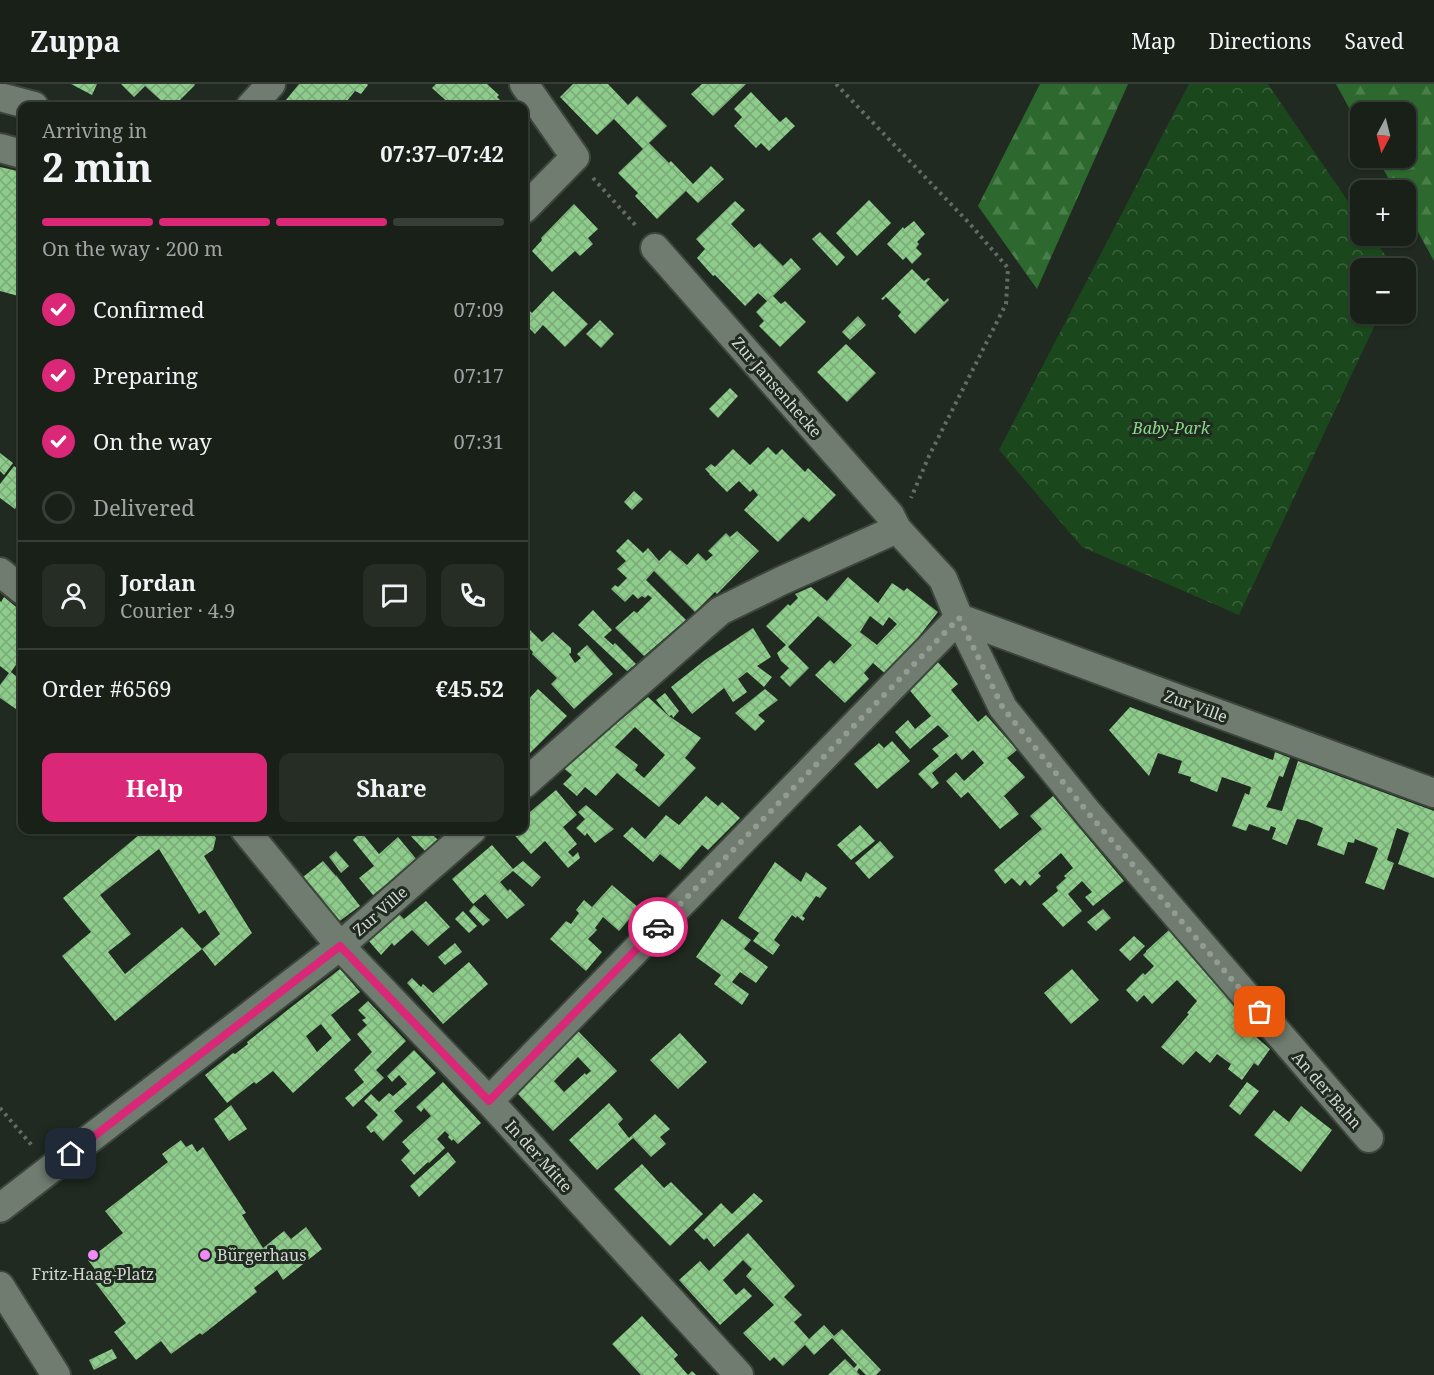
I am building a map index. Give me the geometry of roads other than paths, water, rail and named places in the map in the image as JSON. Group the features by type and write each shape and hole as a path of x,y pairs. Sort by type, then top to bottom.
{"street":[{"path":"255,102 271,84"},
{"path":"524,84 575,157 528,205"},
{"path":"0,98 18,102"},
{"path":"0,148 18,153"},
{"name":"Zur Jansenhecke","path":"655,248 890,515 897,529"},
{"path":"528,780 720,611 897,529"},
{"name":"An der Bahn","path":"897,529 943,579 959,618 1003,708 1097,823 1369,1138"},
{"path":"0,572 18,587"},
{"path":"489,1101 959,618"},
{"name":"Zur Ville","path":"959,618 1434,793"},
{"name":"In der Mitte","path":"248,834 340,946 489,1101 739,1375"},
{"name":"Zur Ville","path":"0,1208 340,946 467,834"},
{"path":"0,1286 56,1375"}],"place":[{"name":"Fritz-Haag-Platz","path":"93,1255"},
{"name":"Bürgerhaus","path":"205,1255"}],"park label":[{"name":"Baby-Park","path":"1171,428"}]}
